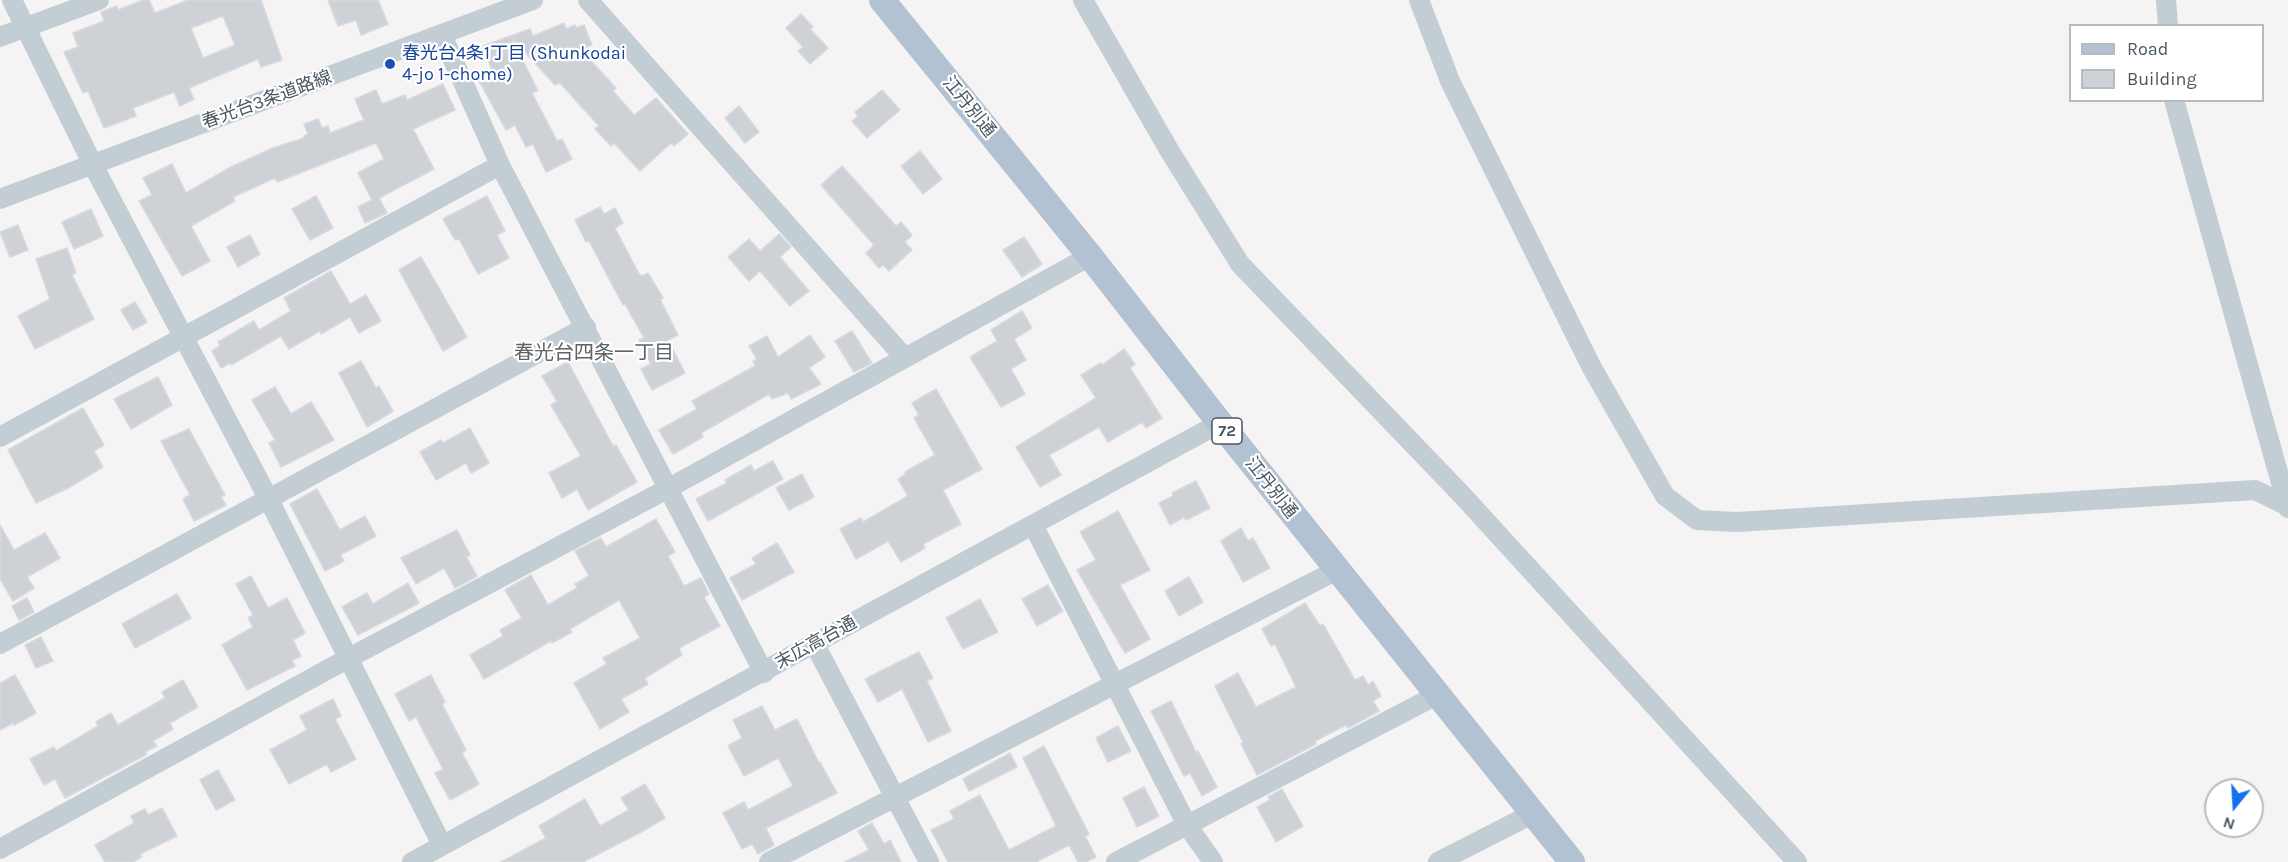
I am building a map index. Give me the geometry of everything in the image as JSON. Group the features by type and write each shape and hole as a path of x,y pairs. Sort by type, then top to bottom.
{"main road":[{"name":"江丹別通","path":"882,0 1090,256 1220,423 1572,862"}],"street":[{"path":"12,0 93,165 268,498 442,845"},
{"path":"0,37 99,0"},
{"name":"春光台3条道路線","path":"0,199 533,0"},
{"path":"588,0 904,357"},
{"path":"1083,0 1169,150 1240,264 1463,496 1797,862"},
{"path":"1419,0 1450,81 1591,366 1665,496 1697,520 1737,522 2255,490 2287,506"},
{"path":"2166,0 2168,24"},
{"path":"442,35 500,165 764,673"},
{"path":"2175,102 2287,506"},
{"path":"0,437 500,165"},
{"path":"0,849 347,659 669,488 1090,256"},
{"path":"0,644 586,327"},
{"name":"末広高台通","path":"412,862 764,673 814,643 1220,423"},
{"path":"1032,525 1187,825 1213,862"},
{"path":"769,862 1337,570"},
{"path":"814,643 928,862"},
{"path":"1116,862 1437,695"},
{"path":"1438,862 1532,814"}],"building":[{"path":"143,0 149,0 155,13 188,0 261,0 282,60 261,67 258,59 189,88 194,99 180,106 174,92 133,108 136,116 104,128 88,91 83,93 64,52 78,47 73,33 104,21 101,12 117,6 118,10","holes":["223,16 235,45 203,58 191,28"]},
{"path":"328,0 378,0 388,24 361,35 356,20 338,26"},
{"path":"801,14 813,27 810,29 828,48 810,64 798,51 803,47 786,28"},
{"path":"564,23 566,29 575,25 576,28 584,25 592,45 581,50 616,88 613,91 634,115 656,98 688,134 674,146 671,143 640,171 614,143 611,146 595,129 599,126 560,83 555,85 512,38 538,91 532,93 557,141 562,139 572,159 546,172 533,144 526,147 515,125 506,130 478,79 492,71 483,46 530,29 533,36"},
{"path":"443,84 455,110 413,129 434,169 379,198 387,213 365,223 358,207 372,200 358,173 384,159 376,143 277,182 275,178 233,197 235,201 191,226 210,261 182,276 139,201 152,195 143,178 172,164 186,193 231,167 273,148 304,138 308,134 304,124 318,119 322,128 328,126 330,133 364,120 355,99 376,90 382,104 405,95 407,100"},
{"path":"882,90 900,110 867,138 852,121 858,116 855,112"},
{"path":"739,106 759,132 745,143 725,118"},
{"path":"920,151 942,179 923,194 901,166"},
{"path":"842,166 896,226 901,222 912,235 905,242 912,250 889,271 883,265 879,268 866,253 874,245 821,185"},
{"path":"316,196 333,228 310,240 292,209"},
{"path":"487,196 505,231 497,235 509,258 478,274 459,239 455,240 443,219"},
{"path":"600,207 604,214 615,208 623,223 615,228 639,274 642,276 648,273 663,298 660,299 678,335 668,340 685,373 652,390 641,369 651,364 639,340 644,338 575,220"},
{"path":"91,209 103,236 74,249 62,222"},
{"path":"18,225 28,250 10,257 0,232"},
{"path":"779,234 791,247 780,257 809,291 790,306 760,271 749,281 728,257 749,239 760,251"},
{"path":"250,235 260,254 238,267 227,247"},
{"path":"1024,237 1042,264 1022,277 1003,250"},
{"path":"67,248 76,273 72,275 94,319 35,349 18,316 50,299 36,259"},
{"path":"421,257 467,337 443,351 399,270"},
{"path":"331,271 350,304 366,295 381,321 359,333 350,317 289,349 281,336 231,365 230,363 221,368 212,351 220,346 218,342 254,321 259,330 291,311 284,298"},
{"path":"135,302 147,322 133,330 121,310"},
{"path":"1022,311 1032,328 1014,339 1026,360 1011,369 1025,394 1001,407 970,357 997,341 991,330"},
{"path":"852,331 872,363 854,372 835,341"},
{"path":"810,335 825,357 809,368 821,384 791,399 788,393 772,399 769,394 701,433 703,437 673,454 659,430 697,409 692,401 755,366 753,361 757,359 749,346 767,336 778,357"},
{"path":"1124,349 1135,364 1130,368 1162,418 1146,428 1142,422 1108,442 1099,427 1049,455 1061,475 1040,487 1016,447 1096,398 1081,375 1101,363 1102,365"},
{"path":"361,361 376,388 379,386 393,411 367,427 339,373"},
{"path":"568,362 613,446 616,445 637,482 588,510 577,489 562,498 549,473 581,456 551,405 557,401 542,376"},
{"path":"158,377 172,405 131,429 114,399"},
{"path":"275,387 291,414 311,402 334,440 281,467 269,443 275,440 252,400"},
{"path":"936,389 982,469 943,490 961,524 923,544 925,548 901,562 888,541 856,559 840,529 861,518 863,522 908,496 898,479 906,474 905,472 935,455 914,418 919,415 912,403"},
{"path":"83,408 104,445 94,451 103,467 68,488 36,503 8,450"},
{"path":"470,428 489,463 471,473 466,463 436,480 420,452 441,440 443,443"},
{"path":"189,429 225,495 221,497 226,505 194,521 183,499 190,495 161,441"},
{"path":"773,461 783,479 708,521 696,499 727,483 725,480 751,465 754,471"},
{"path":"802,474 814,497 789,510 776,488"},
{"path":"1196,481 1210,508 1186,520 1184,517 1170,525 1159,503 1173,496 1172,493"},
{"path":"317,489 340,530 365,516 376,536 340,555 344,561 325,571 290,504"},
{"path":"1118,511 1150,570 1120,585 1150,639 1125,653 1077,570 1096,560 1080,532"},
{"path":"656,519 675,552 668,556 684,586 701,578 709,594 704,597 720,626 679,648 682,655 645,678 648,684 621,699 629,712 600,729 574,683 607,664 603,658 640,638 619,600 570,629 572,632 552,643 551,641 484,679 470,655 503,636 500,630 522,618 505,590 531,575 548,605 577,588 575,584 589,576 575,551 601,538 606,547"},
{"path":"0,525 14,550 45,533 60,558 27,577 34,588 13,601 0,579"},
{"path":"1241,528 1248,541 1253,538 1270,568 1243,582 1221,541"},
{"path":"457,530 470,555 466,557 477,576 455,588 444,568 416,584 401,558"},
{"path":"777,543 794,572 742,600 730,578 756,564 752,558"},
{"path":"251,576 268,608 287,598 305,633 293,640 301,656 292,660 295,666 247,690 222,645 253,627 248,618 253,615 236,584"},
{"path":"1189,577 1203,602 1179,616 1165,591"},
{"path":"408,583 419,603 358,635 342,607 367,593 373,604"},
{"path":"1048,585 1063,611 1037,626 1022,599"},
{"path":"177,594 191,618 135,648 122,624"},
{"path":"27,598 34,612 19,620 12,606"},
{"path":"980,599 998,632 963,649 946,618"},
{"path":"1305,603 1320,626 1323,624 1355,680 1363,676 1368,685 1373,681 1381,696 1373,701 1379,711 1348,728 1346,725 1315,741 1316,744 1257,775 1215,686 1238,673 1256,707 1296,687 1275,644 1271,646 1262,629"},
{"path":"41,637 53,661 36,668 25,645"},
{"path":"919,652 933,678 927,681 951,731 928,742 902,689 878,702 865,679"},
{"path":"15,675 36,713 0,730 0,683"},
{"path":"431,675 445,702 442,704 466,750 462,753 479,784 450,800 435,773 443,769 416,717 409,721 395,694"},
{"path":"183,680 198,707 170,723 173,729 153,741 157,746 145,752 147,754 65,798 55,779 44,785 30,759 54,747 56,751 98,726 96,722 111,713 118,725 165,698 162,692"},
{"path":"333,699 341,716 335,719 356,759 331,772 327,764 289,784 270,750 307,730 300,716"},
{"path":"1171,701 1196,752 1198,751 1217,787 1202,796 1190,773 1184,776 1151,711"},
{"path":"762,706 775,730 797,719 837,793 766,828 774,845 758,854 752,844 742,849 723,813 744,802 748,810 793,786 778,758 744,776 728,746 742,738 733,720"},
{"path":"1118,726 1131,751 1108,762 1096,738"},
{"path":"1044,746 1089,834 1085,836 1096,857 1086,862 1078,862 1069,845 1036,862 948,862 931,830 954,819 950,811 980,795 1009,850 1056,826 1023,758"},
{"path":"1010,753 1017,767 969,791 963,779"},
{"path":"218,770 235,800 216,810 200,780"},
{"path":"645,784 665,818 641,832 583,862 501,862 546,838 539,826 585,799 600,826 629,810 621,798"},
{"path":"1144,787 1159,816 1137,827 1123,798"},
{"path":"1282,789 1303,826 1276,842 1257,807 1270,800 1268,797"},
{"path":"162,808 177,836 140,854 142,857 133,862 105,862 95,845 134,823 131,816 145,809 148,815"},
{"path":"872,823 884,844 890,840 901,862 845,862 869,850 858,831"}],"place":[{"name":"春光台4条1丁目 (Shunkodai 4-jo 1-chome)","path":"390,64"}],"district":[{"name":"春光台四条一丁目","path":"594,353"}]}
